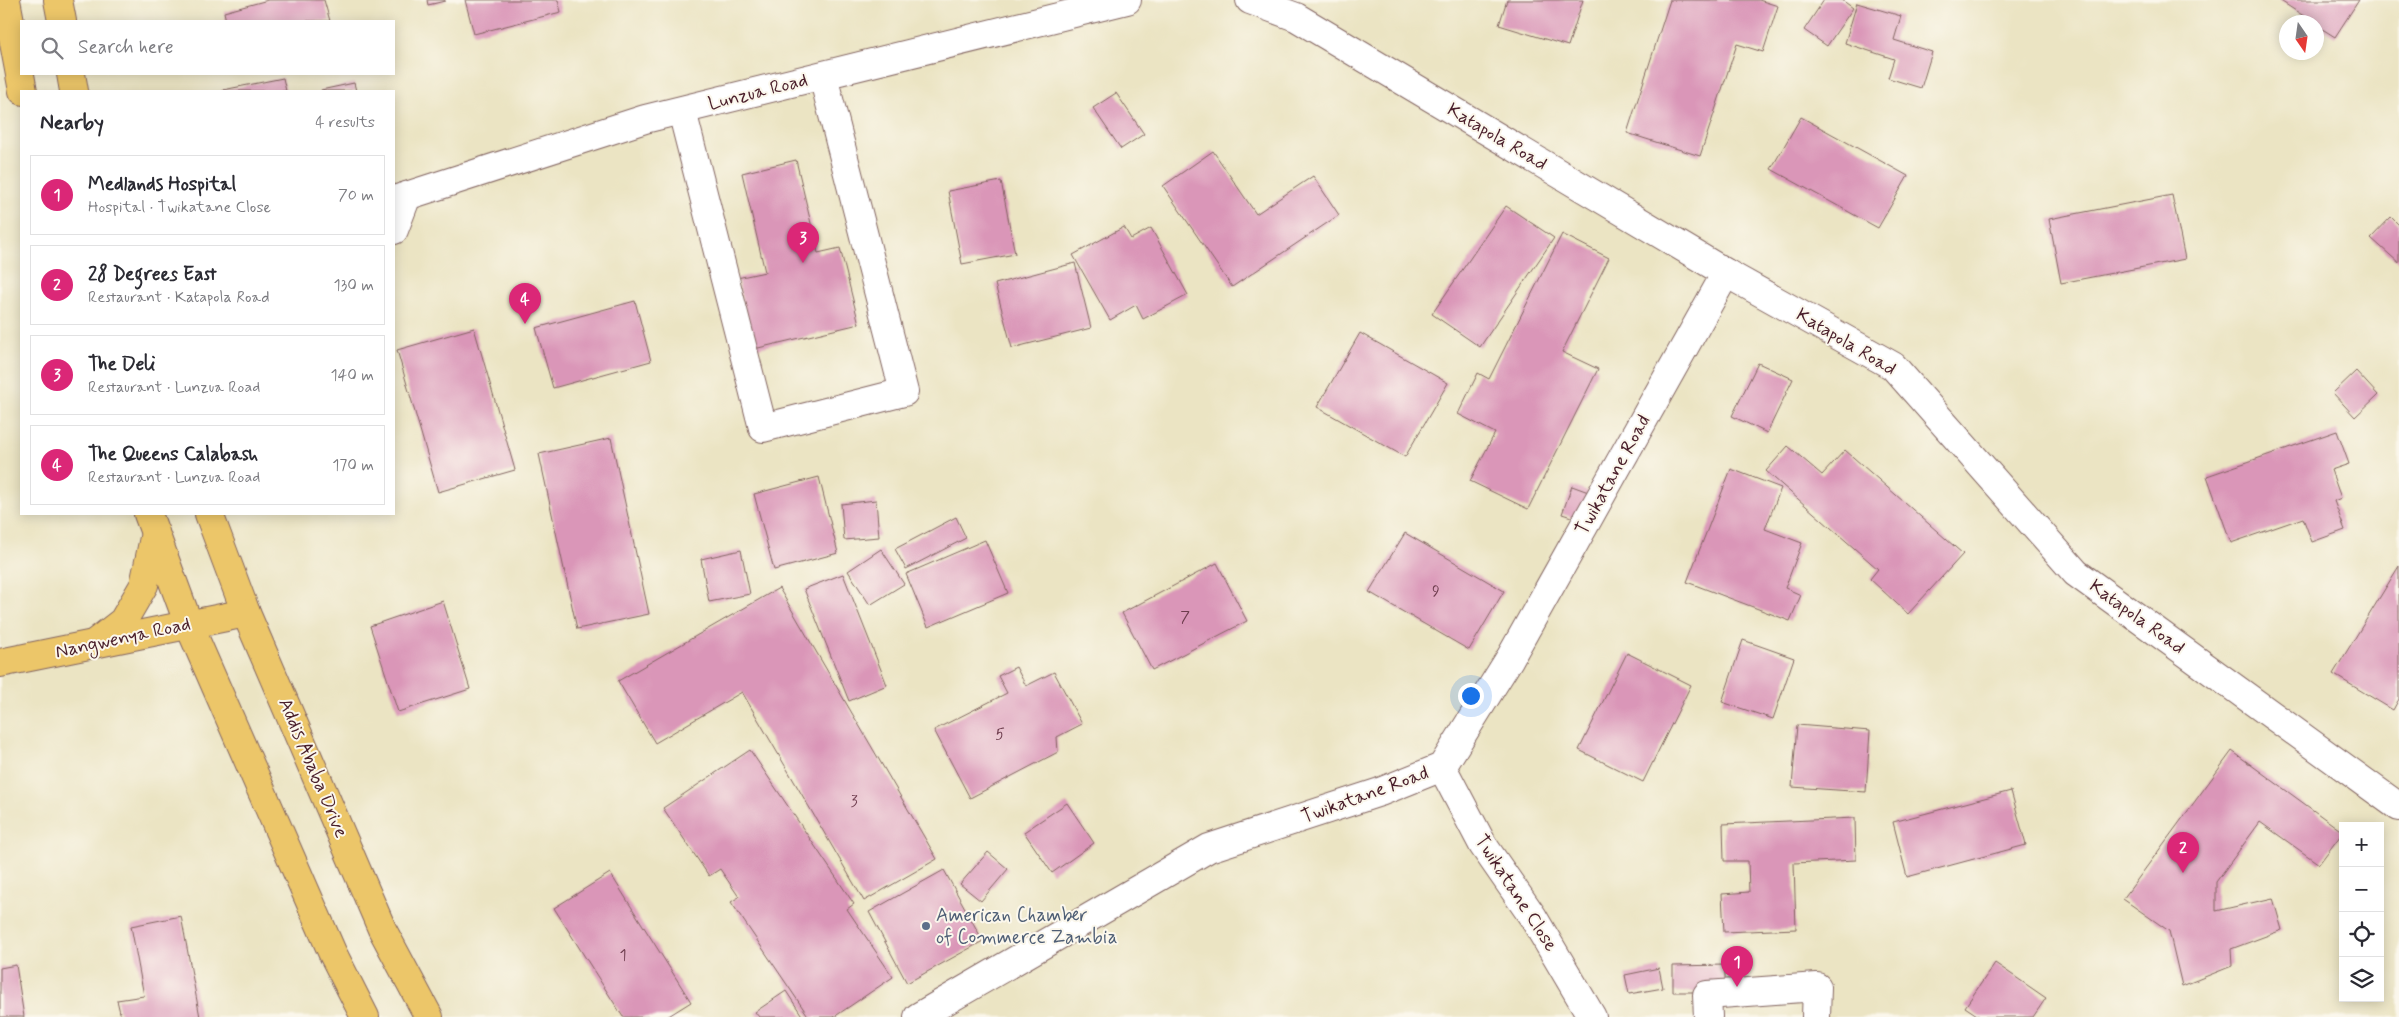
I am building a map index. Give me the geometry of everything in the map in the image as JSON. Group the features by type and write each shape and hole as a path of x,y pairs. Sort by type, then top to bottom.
{"main road":[{"path":"6,0 20,71"},
{"path":"58,0 62,20"},
{"path":"21,75 24,90"},
{"path":"71,75 74,90"},
{"name":"Addis Ababa Drive","path":"209,515 246,613 382,929 429,1017"},
{"path":"151,523 189,625 332,952 365,1017"},
{"path":"93,645 122,621 144,585 151,523"},
{"name":"Nangwenya Road","path":"0,663 246,613"}],"street":[{"name":"Lunzua Road","path":"400,198 645,119 1127,0"},
{"name":"Katapola Road","path":"1250,0 1296,17 1726,273 1893,366 2076,573 2399,807"},
{"path":"682,111 764,428 904,392 823,76"},
{"path":"395,225 400,198"},
{"name":"Twikatane Road","path":"918,1017 1209,848 1380,792 1442,767 1510,658 1726,273"},
{"name":"Twikatane Close","path":"1442,767 1483,845 1533,917 1592,1017"},
{"path":"1708,1017 1707,996 1817,987 1816,1017"}],"building":[{"path":"268,0 324,0 330,20 226,20 224,12"},
{"path":"427,0 445,0 445,1 428,5"},
{"path":"465,0 558,0 561,12 474,34"},
{"path":"1507,0 1583,0 1568,46 1499,25"},
{"path":"1670,0 1759,0 1778,6 1763,52 1737,44 1700,156 1627,133"},
{"path":"1824,0 1842,0 1853,8 1827,46 1804,30"},
{"path":"2279,0 2359,0 2335,37 2324,30 2324,15 2302,15"},
{"path":"1857,3 1901,16 1894,40 1932,52 1921,88 1888,78 1894,59 1845,43"},
{"path":"283,78 286,90 223,90"},
{"path":"354,83 356,90 321,90"},
{"path":"1116,93 1144,134 1121,149 1093,108"},
{"path":"1801,117 1908,176 1878,228 1771,169"},
{"path":"1213,151 1256,214 1313,176 1339,215 1232,287 1163,186"},
{"path":"796,160 818,253 840,248 859,324 754,349 737,278 765,272 742,173"},
{"path":"1001,181 1015,254 962,264 948,191"},
{"path":"2172,195 2185,259 2061,283 2049,219"},
{"path":"1506,206 1554,238 1480,347 1432,314"},
{"path":"2391,217 2399,225 2399,263 2371,238"},
{"path":"1124,227 1131,239 1151,228 1188,295 1143,319 1136,305 1110,320 1073,255"},
{"path":"1562,234 1609,258 1562,352 1598,369 1528,509 1470,481 1495,433 1458,414 1478,373 1489,379"},
{"path":"1075,263 1091,328 1012,348 995,284"},
{"path":"635,301 651,361 553,388 536,328"},
{"path":"474,328 515,470 438,492 397,350"},
{"path":"1360,333 1448,383 1405,457 1317,407"},
{"path":"1758,363 1793,379 1767,433 1732,416"},
{"path":"2356,371 2378,395 2355,417 2333,393"},
{"path":"2337,431 2349,464 2331,470 2341,498 2334,501 2345,530 2312,542 2303,518 2231,543 2207,476"},
{"path":"611,438 649,614 577,629 539,454"},
{"path":"1788,446 1822,475 1845,450 1963,554 1908,614 1870,579 1878,569 1766,471"},
{"path":"1731,469 1781,488 1765,529 1802,543 1785,588 1801,595 1790,621 1687,582"},
{"path":"819,477 838,553 774,570 754,494"},
{"path":"1572,486 1591,493 1581,520 1562,514"},
{"path":"876,500 879,537 844,540 841,504"},
{"path":"956,517 966,538 906,569 895,549"},
{"path":"1405,533 1504,591 1469,650 1369,592"},
{"path":"985,540 1008,593 928,627 906,574"},
{"path":"881,549 904,584 870,605 848,571"},
{"path":"741,550 750,594 709,602 701,559"},
{"path":"1217,563 1247,621 1152,670 1122,613"},
{"path":"2399,566 2399,699 2393,710 2333,674"},
{"path":"843,574 887,685 849,701 804,589"},
{"path":"779,588 937,859 864,901 742,692 655,743 618,681"},
{"path":"443,601 470,689 398,712 370,626"},
{"path":"1743,640 1794,658 1773,719 1722,702"},
{"path":"1627,653 1691,685 1643,782 1579,750"},
{"path":"1016,667 1026,686 1054,672 1082,724 1057,737 1058,752 970,798 934,730 1007,693 998,676"},
{"path":"1797,725 1870,731 1866,792 1792,787"},
{"path":"750,750 854,904 847,909 893,977 834,1017 809,1017 731,902 739,897 720,869 709,876 663,808"},
{"path":"2232,751 2339,829 2339,837 2319,864 2260,822 2216,882 2216,911 2273,898 2282,930 2231,949 2232,966 2182,986 2169,931 2123,899"},
{"path":"2011,791 2026,845 1907,877 1893,822"},
{"path":"1067,803 1094,843 1052,873 1024,832"},
{"path":"1855,818 1856,860 1794,863 1796,929 1724,932 1722,894 1749,892 1748,861 1724,861 1723,824"},
{"path":"988,852 1008,869 981,901 960,884"},
{"name":"American Chamber of Commerce Zambia","path":"944,870 983,941 907,983 869,912"},
{"path":"610,873 691,1002 667,1017 623,1017 554,908"},
{"path":"181,916 200,1017 121,1017 117,1000 144,996 131,926"},
{"path":"1995,963 2046,998 2033,1017 1980,1017 1965,1007"},
{"path":"16,965 24,1017 0,1017 0,968"},
{"path":"1725,965 1725,992 1673,992 1673,966"},
{"path":"1659,968 1663,988 1629,994 1625,975"},
{"path":"786,991 803,1017 759,1017 755,1012"}],"place":[{"name":"The Deli","path":"803,263"},
{"name":"The Queens Calabash","path":"525,324"},
{"name":"28 Degrees East","path":"2183,873"},
{"name":"American Chamber of Commerce Zambia","path":"926,926"},
{"name":"Medlands Hospital","path":"1737,987"}]}
